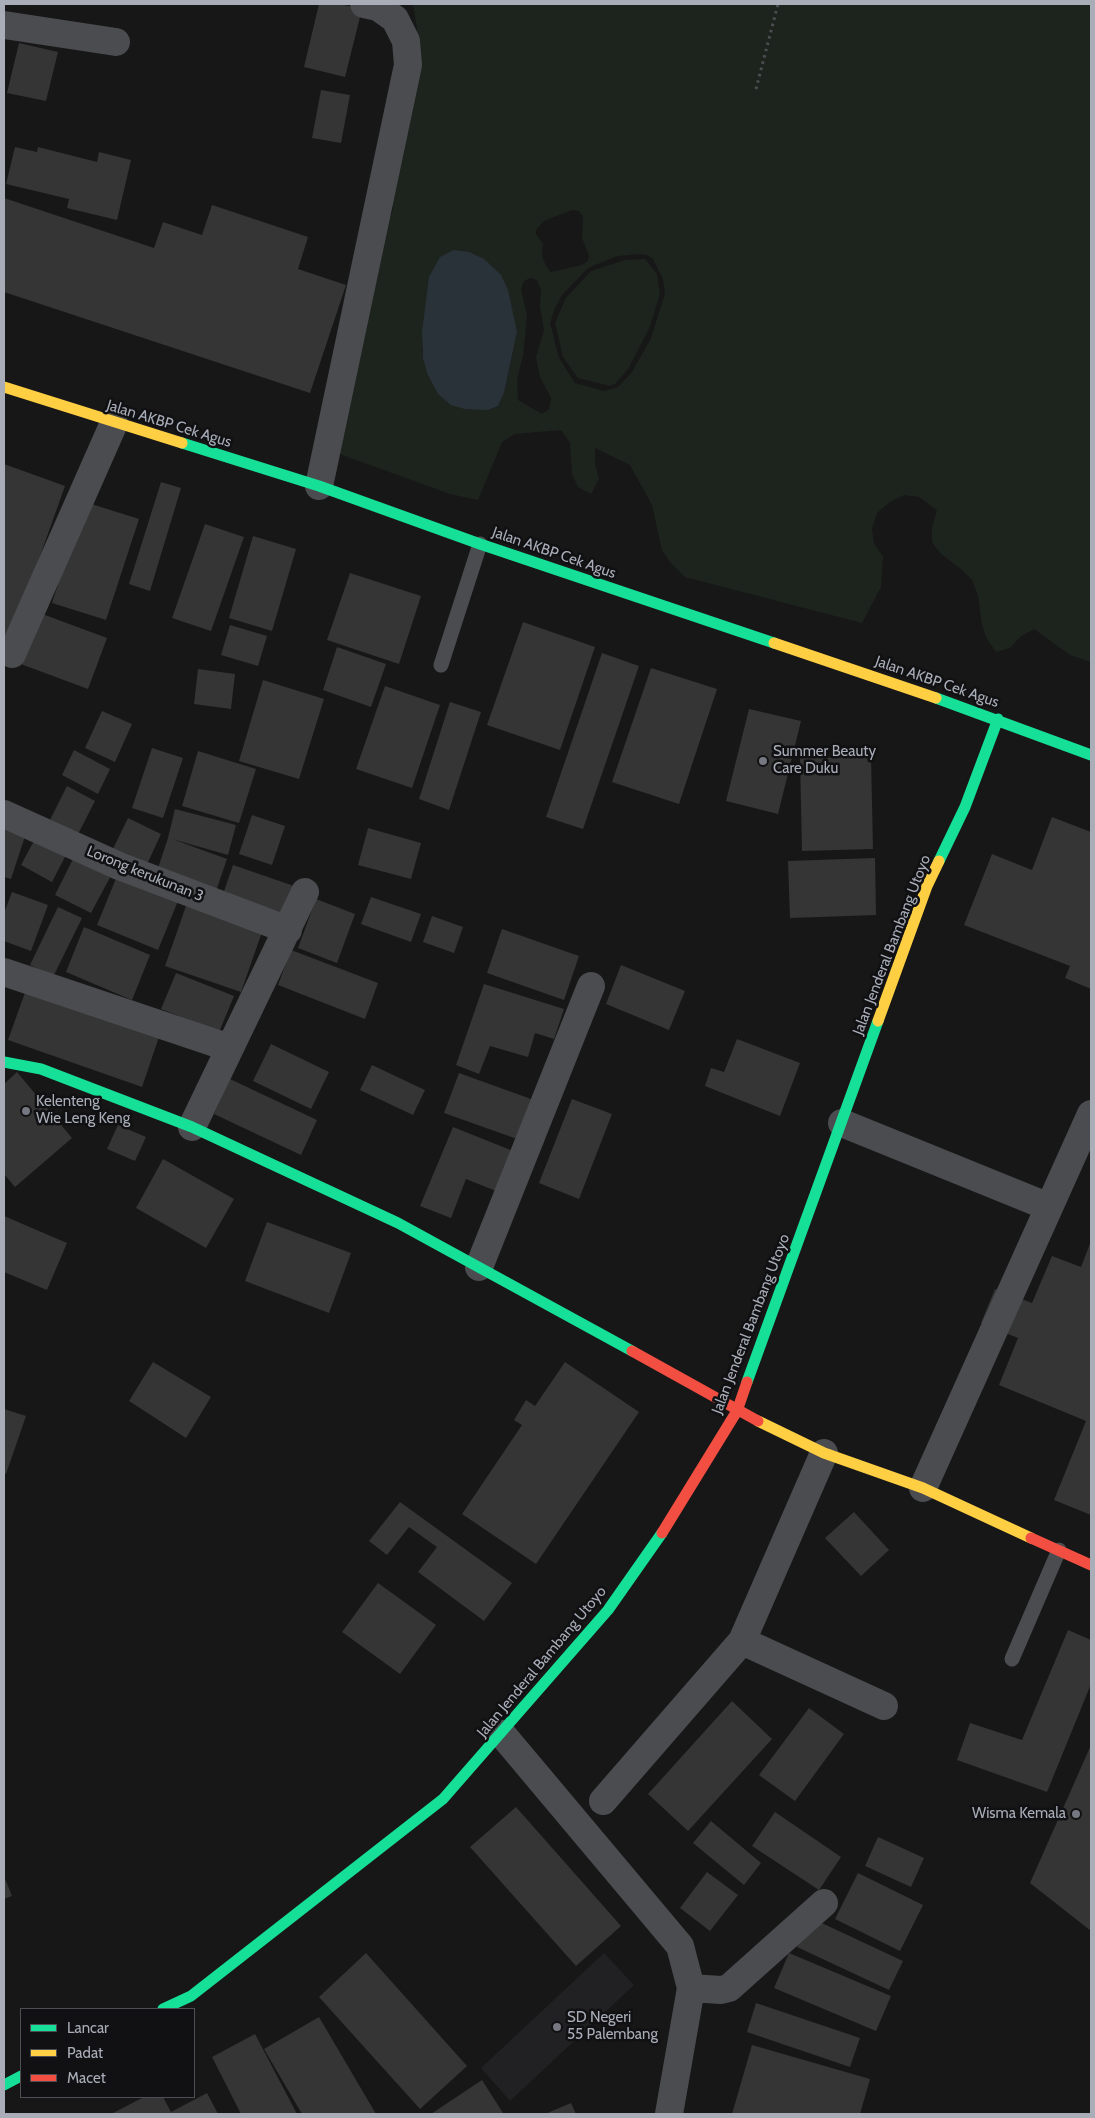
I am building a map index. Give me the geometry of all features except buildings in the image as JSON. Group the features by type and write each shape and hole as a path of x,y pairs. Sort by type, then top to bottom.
{"street":[{"path":"318,486 408,65 406,41 395,20 383,10 364,4"},
{"path":"4,25 116,42"},
{"name":"Jalan AKBP Cek Agus","path":"4,387 318,486 480,544 998,719 1091,755"},
{"path":"12,654 114,423"},
{"name":"Jalan Jenderal Bambang Utoyo","path":"165,2008 191,1996 443,1800 502,1734 613,1603 666,1528 737,1411 927,886 965,807 998,719"},
{"name":"Lorong kerukunan 3","path":"4,814 119,866 288,930"},
{"path":"192,1127 305,892"},
{"path":"4,972 230,1048"},
{"path":"479,1267 591,986"},
{"path":"4,1062 41,1069 192,1127 398,1223 737,1411 824,1453 923,1488 1091,1565"},
{"path":"923,1488 1091,1114"},
{"path":"842,1123 1049,1207"},
{"path":"603,1801 742,1641 824,1453"},
{"path":"742,1641 884,1706"},
{"path":"502,1734 680,1946 691,1988 669,2114"},
{"path":"691,1988 721,1990 729,1988 824,1903"},
{"path":"4,2085 20,2077"}],"lane":[{"path":"441,666 480,544"},
{"path":"1012,1659 1059,1550"}],"path":[{"path":"756,89 778,4"}],"shaded area":[{"path":"413,4 1091,4 1091,662 1070,655 1034,629 1021,636 1010,648 996,652 987,639 982,625 978,595 972,580 941,554 932,542 932,528 937,510 919,497 904,495 890,502 877,513 872,529 874,544 883,556 881,587 862,623 685,577 670,562 662,550 652,505 630,465 595,448 595,464 599,479 591,494 578,487 572,474 570,443 561,430 515,434 502,442 478,500 450,494 334,452 382,238 393,209 391,195 417,44 417,28","holes":["572,210 579,211 583,217 582,238 589,256 588,261 582,265 551,272 542,256 543,244 536,234 536,230 544,221","640,254 647,255 653,259 663,279 665,294 651,338 632,372 618,387 604,391 575,383 559,358 550,323 562,295 588,268 617,256","440,257 517,333 504,393 498,406 488,410 427,373 422,350 428,285","530,278 537,280 541,290 540,306 544,330 536,357 540,377 551,398 549,409 542,414 518,400 517,379 523,356 527,315 521,289 524,281"]},
{"path":"454,250 469,252 484,259 501,275 508,290 517,332 504,393 498,406 488,410 465,409 451,405 438,394 427,373 423,358 422,332 429,277 440,257"},
{"path":"645,259 657,274 660,294 649,329 628,369 615,384 610,386 578,378 563,357 555,323 566,298 591,271 625,260"},
{"name":"SD Negeri 55 Palembang","path":"604,1953 634,1985 510,2101 481,2068"}],"traffic: fast":[{"path":"182,443 319,486 480,544 774,643"},
{"path":"936,698 1091,755"},
{"path":"939,861 965,807 998,719"},
{"path":"747,1382 878,1021"},
{"path":"4,1062 41,1069 192,1127 398,1223 632,1351"},
{"path":"165,2008 191,1996 443,1799 608,1610 662,1533"},
{"path":"4,2085 20,2077"}],"traffic: slow":[{"path":"4,387 182,443"},
{"path":"774,643 936,698"},
{"path":"878,1021 927,886 939,861"},
{"path":"758,1421 824,1453 923,1488 1031,1538"}],"traffic: jam":[{"path":"632,1351 758,1421"},
{"path":"662,1533 737,1411 747,1382"},
{"path":"1031,1538 1091,1565"}],"place":[{"name":"Summer Beauty Care Duku","path":"763,761"},
{"name":"Kelenteng Wie Leng Keng","path":"26,1111"},
{"name":"Wisma Kemala","path":"1076,1814"},
{"name":"SD Negeri 55 Palembang","path":"557,2027"}]}
